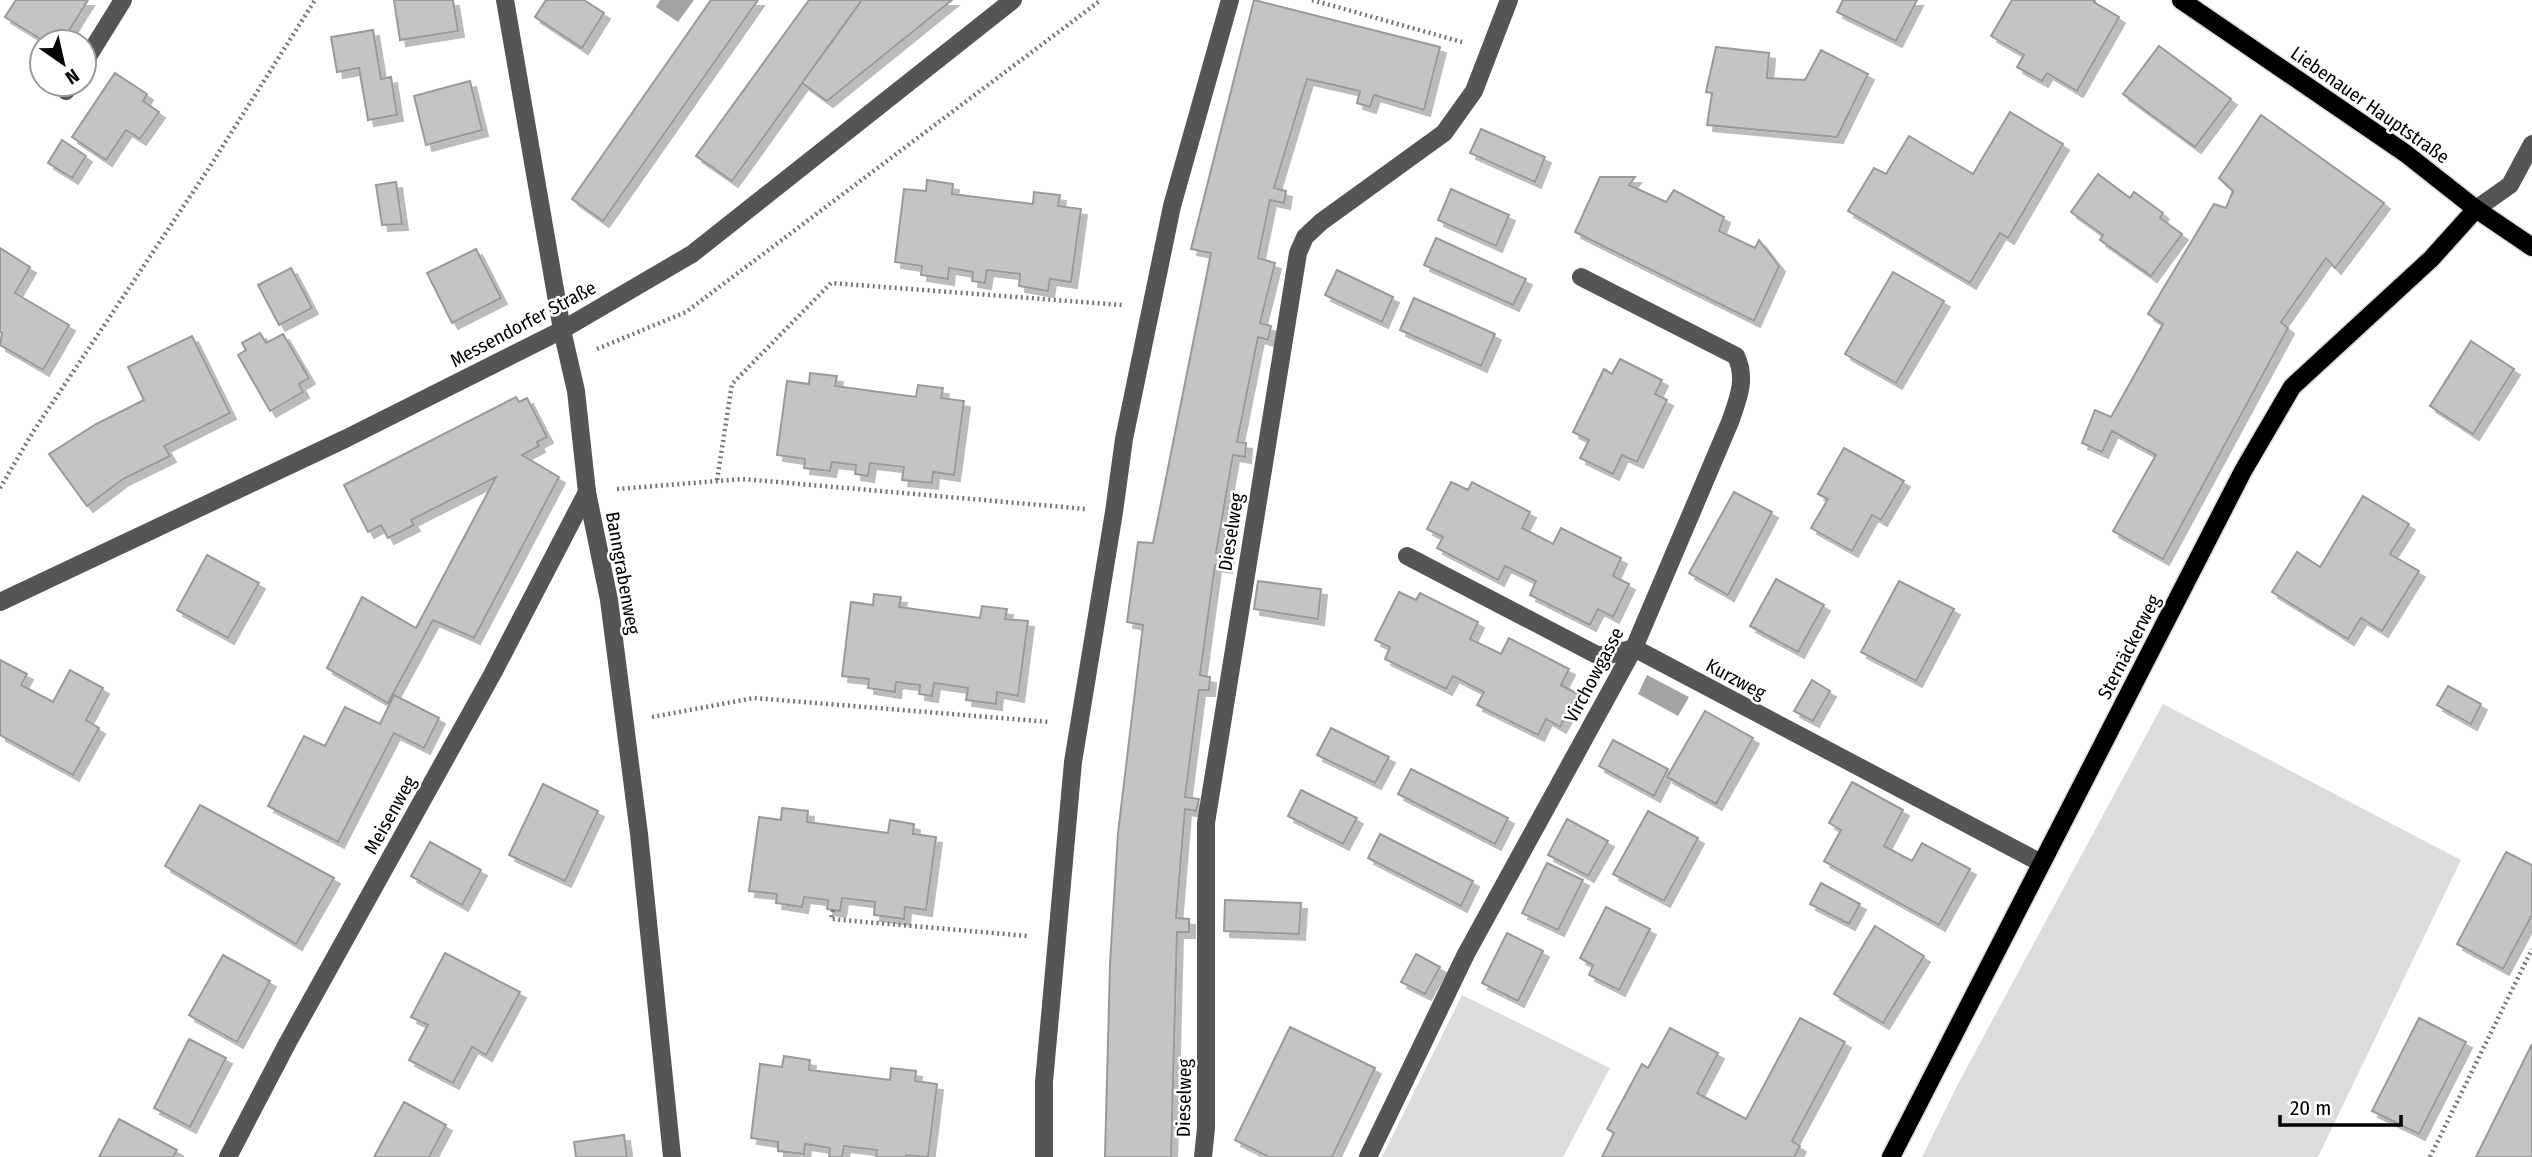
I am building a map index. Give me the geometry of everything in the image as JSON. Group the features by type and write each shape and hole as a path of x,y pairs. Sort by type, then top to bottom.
{"main road":[{"name":"Liebenauer Hauptstraße","path":"2182,0 2405,153 2476,209 2532,247"},
{"name":"Sternäckerweg","path":"1891,1157 2243,471 2292,387 2431,259 2476,209"}],"street":[{"path":"98,40 123,0"},
{"name":"Banngrabenweg","path":"505,0 562,330 576,391 587,492 609,600 640,848 672,1157"},
{"name":"Messendorfer Straße","path":"0,602 347,438 562,330 692,254 1013,0"},
{"path":"1044,1157 1044,1082 1073,762 1124,439 1172,206 1230,0"},
{"name":"Dieselweg","path":"1203,1157 1206,1128 1206,822 1298,253 1305,237 1321,222 1444,133 1474,91 1509,0"},
{"path":"2476,209 2510,185 2532,144"},
{"name":"Virchowgasse","path":"1368,1157 1466,954 1634,648 1730,422 1742,387 1741,367 1736,356 1581,277"},
{"name":"Meisenweg","path":"228,1157 295,1030 493,673 587,492"},
{"path":"1407,556 1597,655 1609,656 1634,648"},
{"name":"Kurzweg","path":"1634,648 2041,863"}],"path":[{"path":"0,488 33,432 209,168 315,0"},
{"path":"569,360 686,312 1101,0"},
{"path":"1312,0 1490,50"},
{"path":"717,480 732,384 831,283 1151,308"},
{"path":"587,492 743,479 1114,512"},
{"path":"624,722 754,698 1079,725"},
{"path":"833,910 831,919 1056,939"},
{"path":"2430,1157 2532,949"}],"shaded area":[{"path":"660,0 694,0 678,22 656,7"},
{"path":"1647,675 1689,697 1678,716 1638,694"},
{"path":"2163,704 2461,860 2318,1157 1922,1157 1959,1082"},
{"path":"1462,995 1610,1068 1563,1157 1382,1157"}],"building":[{"path":"16,0 88,0 71,28 28,28 28,31 5,17"},
{"path":"394,0 453,0 458,31 400,40"},
{"path":"546,0 584,0 604,13 582,48 535,17"},
{"path":"711,0 758,0 603,221 572,199"},
{"path":"809,0 862,0 732,181 696,156"},
{"path":"862,0 952,0 827,101 802,83"},
{"path":"1254,0 1440,47 1424,110 1374,95 1370,107 1357,103 1360,91 1307,79 1274,188 1286,191 1284,203 1270,200 1258,258 1275,263 1260,323 1271,326 1268,340 1258,337 1237,442 1246,443 1245,457 1233,455 1216,553 1228,554 1226,567 1215,565 1200,675 1210,677 1209,690 1199,690 1185,797 1199,799 1196,811 1185,809 1176,918 1189,919 1189,932 1177,932 1171,1157 1105,1157 1110,964 1118,833 1143,625 1127,622 1138,542 1153,543 1211,253 1191,249"},
{"path":"1843,0 1917,0 1896,41 1837,12"},
{"path":"2012,0 2095,0 2094,2 2119,17 2077,91 2047,73 2042,81 2017,67 2024,55 1991,36"},
{"path":"373,30 381,79 391,77 397,115 368,120 359,68 337,72 331,37"},
{"path":"2159,46 2231,99 2195,147 2123,94"},
{"path":"1716,47 1769,53 1767,78 1805,80 1821,50 1868,74 1837,137 1707,125 1712,93 1706,92"},
{"path":"115,73 147,94 143,101 159,112 140,139 126,130 106,160 72,137"},
{"path":"470,81 482,130 426,145 414,96"},
{"path":"2010,112 2063,144 2008,238 2000,233 1970,283 1848,211 1874,168 1886,174 1909,136 1973,174"},
{"path":"2261,115 2384,203 2335,268 2326,258 2281,322 2288,328 2163,559 2113,531 2156,455 2112,431 2102,452 2082,443 2095,410 2111,417 2163,324 2148,314 2214,204 2226,208 2233,191 2219,178"},
{"path":"1481,129 1545,157 1535,182 1470,153"},
{"path":"62,140 86,156 72,178 48,163"},
{"path":"2098,174 2130,198 2134,192 2163,213 2160,218 2182,234 2151,276 2100,240 2103,235 2071,212"},
{"path":"1600,177 1635,177 1629,185 1666,202 1674,190 1724,217 1719,231 1755,248 1759,240 1779,266 1754,321 1575,232"},
{"path":"927,180 953,184 952,194 1033,204 1034,192 1060,195 1058,206 1081,209 1071,282 1050,279 1048,291 1019,286 1020,274 987,270 985,283 972,281 973,272 949,268 948,279 921,275 922,266 895,262 904,189 926,191"},
{"path":"396,182 402,224 382,225 376,185"},
{"path":"1451,189 1509,215 1496,246 1438,220"},
{"path":"1436,238 1526,279 1513,305 1424,265"},
{"path":"0,248 30,267 15,293 69,325 43,370 0,345"},
{"path":"476,249 501,298 452,323 427,273"},
{"path":"291,268 312,308 279,325 258,285"},
{"path":"1337,270 1393,297 1382,322 1325,295"},
{"path":"1893,272 1944,301 1896,383 1845,354"},
{"path":"1414,298 1495,334 1481,366 1400,330"},
{"path":"260,333 266,343 283,334 309,378 299,384 303,392 270,411 238,355 246,350 242,343"},
{"path":"192,336 230,413 164,446 170,456 123,479 87,506 49,454 96,424 144,400 128,367"},
{"path":"2471,341 2514,369 2473,434 2430,406"},
{"path":"1620,359 1662,380 1655,394 1667,400 1637,462 1622,455 1613,474 1580,458 1589,440 1573,432 1604,369 1612,374"},
{"path":"810,373 837,376 835,386 916,397 918,385 943,388 941,398 964,401 954,475 933,472 932,483 902,480 904,467 870,463 868,476 855,474 856,465 832,462 830,471 804,468 805,459 777,455 787,381 809,384"},
{"path":"516,397 519,402 527,398 547,437 537,442 539,446 522,455 559,477 474,638 433,620 388,703 327,668 362,597 416,628 496,477 411,520 414,525 388,538 381,525 368,532 344,485"},
{"path":"1844,448 1904,481 1881,520 1872,515 1852,551 1811,528 1828,499 1818,494"},
{"path":"1451,482 1468,490 1472,482 1530,512 1522,528 1553,544 1561,528 1621,558 1613,576 1629,584 1613,617 1598,609 1590,625 1530,595 1536,581 1505,566 1498,580 1437,548 1443,537 1427,529"},
{"path":"1734,492 1772,512 1728,595 1689,573"},
{"path":"2363,496 2409,524 2390,554 2419,571 2382,631 2361,618 2348,639 2272,592 2297,552 2320,567"},
{"path":"207,555 259,583 228,638 177,610"},
{"path":"1776,579 1824,605 1798,652 1750,626"},
{"path":"1258,581 1321,589 1318,619 1254,609"},
{"path":"1899,581 1954,609 1916,681 1861,652"},
{"path":"1399,592 1416,600 1420,593 1478,622 1470,639 1501,654 1509,638 1569,669 1561,685 1578,694 1560,727 1546,719 1538,735 1477,705 1484,692 1453,676 1446,689 1385,659 1390,647 1375,640"},
{"path":"874,594 901,597 899,607 980,618 982,606 1007,609 1005,619 1028,621 1018,696 997,692 996,704 966,700 968,688 934,683 932,696 919,694 920,685 896,682 895,692 868,688 869,679 842,676 851,602 873,605"},
{"path":"0,660 27,674 21,685 53,702 70,670 103,688 86,720 99,728 73,775 0,735"},
{"path":"1812,680 1830,691 1813,721 1794,711"},
{"path":"2448,686 2481,704 2471,724 2437,705"},
{"path":"394,695 439,718 424,748 394,733 338,842 268,806 304,736 325,746 345,707 380,724"},
{"path":"1705,711 1753,738 1716,804 1667,777"},
{"path":"1331,728 1389,757 1375,783 1317,755"},
{"path":"1613,740 1668,769 1654,796 1599,766"},
{"path":"1411,769 1508,818 1495,844 1398,794"},
{"path":"1852,782 1903,810 1884,846 1912,861 1922,843 1970,869 1939,925 1824,861 1841,830 1829,823"},
{"path":"543,784 598,811 565,881 509,855"},
{"path":"1301,790 1357,818 1343,844 1288,816"},
{"path":"200,805 334,878 296,944 165,866"},
{"path":"782,808 808,811 807,822 888,833 890,820 914,824 913,834 936,837 926,910 905,907 904,919 874,915 875,902 842,898 840,911 827,909 828,900 804,897 802,907 776,903 777,894 749,891 759,817 781,820"},
{"path":"1648,811 1698,838 1664,901 1613,874"},
{"path":"1567,819 1608,841 1588,876 1548,855"},
{"path":"1380,834 1473,881 1461,906 1368,858"},
{"path":"430,842 481,870 462,905 411,876"},
{"path":"2506,852 2532,865 2532,915 2503,969 2457,944"},
{"path":"1547,863 1583,880 1558,930 1522,913"},
{"path":"1821,883 1860,904 1849,924 1810,904"},
{"path":"1225,900 1301,903 1299,934 1224,931"},
{"path":"1606,907 1650,929 1619,990 1589,975 1593,965 1580,958"},
{"path":"1875,926 1924,956 1883,1023 1834,994"},
{"path":"1507,933 1543,951 1518,1001 1482,983"},
{"path":"445,953 520,992 486,1055 472,1047 453,1083 409,1060 428,1025 411,1017"},
{"path":"1416,954 1440,967 1425,994 1401,982"},
{"path":"223,955 270,981 237,1042 189,1015"},
{"path":"1800,1018 1845,1042 1792,1141 1800,1146 1794,1157 1602,1157 1614,1133 1607,1129 1642,1064 1648,1068 1670,1028 1718,1053 1697,1093 1746,1119"},
{"path":"2419,1018 2466,1042 2419,1134 2372,1111"},
{"path":"1290,1027 1375,1068 1332,1157 1269,1157 1235,1140"},
{"path":"189,1039 226,1058 190,1127 154,1108"},
{"path":"2532,1044 2532,1157 2476,1157"},
{"path":"784,1056 810,1060 809,1070 890,1080 891,1068 916,1071 915,1081 937,1084 928,1157 876,1157 877,1150 844,1146 842,1157 829,1157 830,1148 805,1144 804,1154 778,1151 778,1142 751,1138 760,1064 782,1067"},
{"path":"404,1102 446,1125 429,1157 374,1157"},
{"path":"119,1119 177,1150 173,1157 99,1157"},
{"path":"624,1135 627,1157 576,1157 574,1142"}]}
